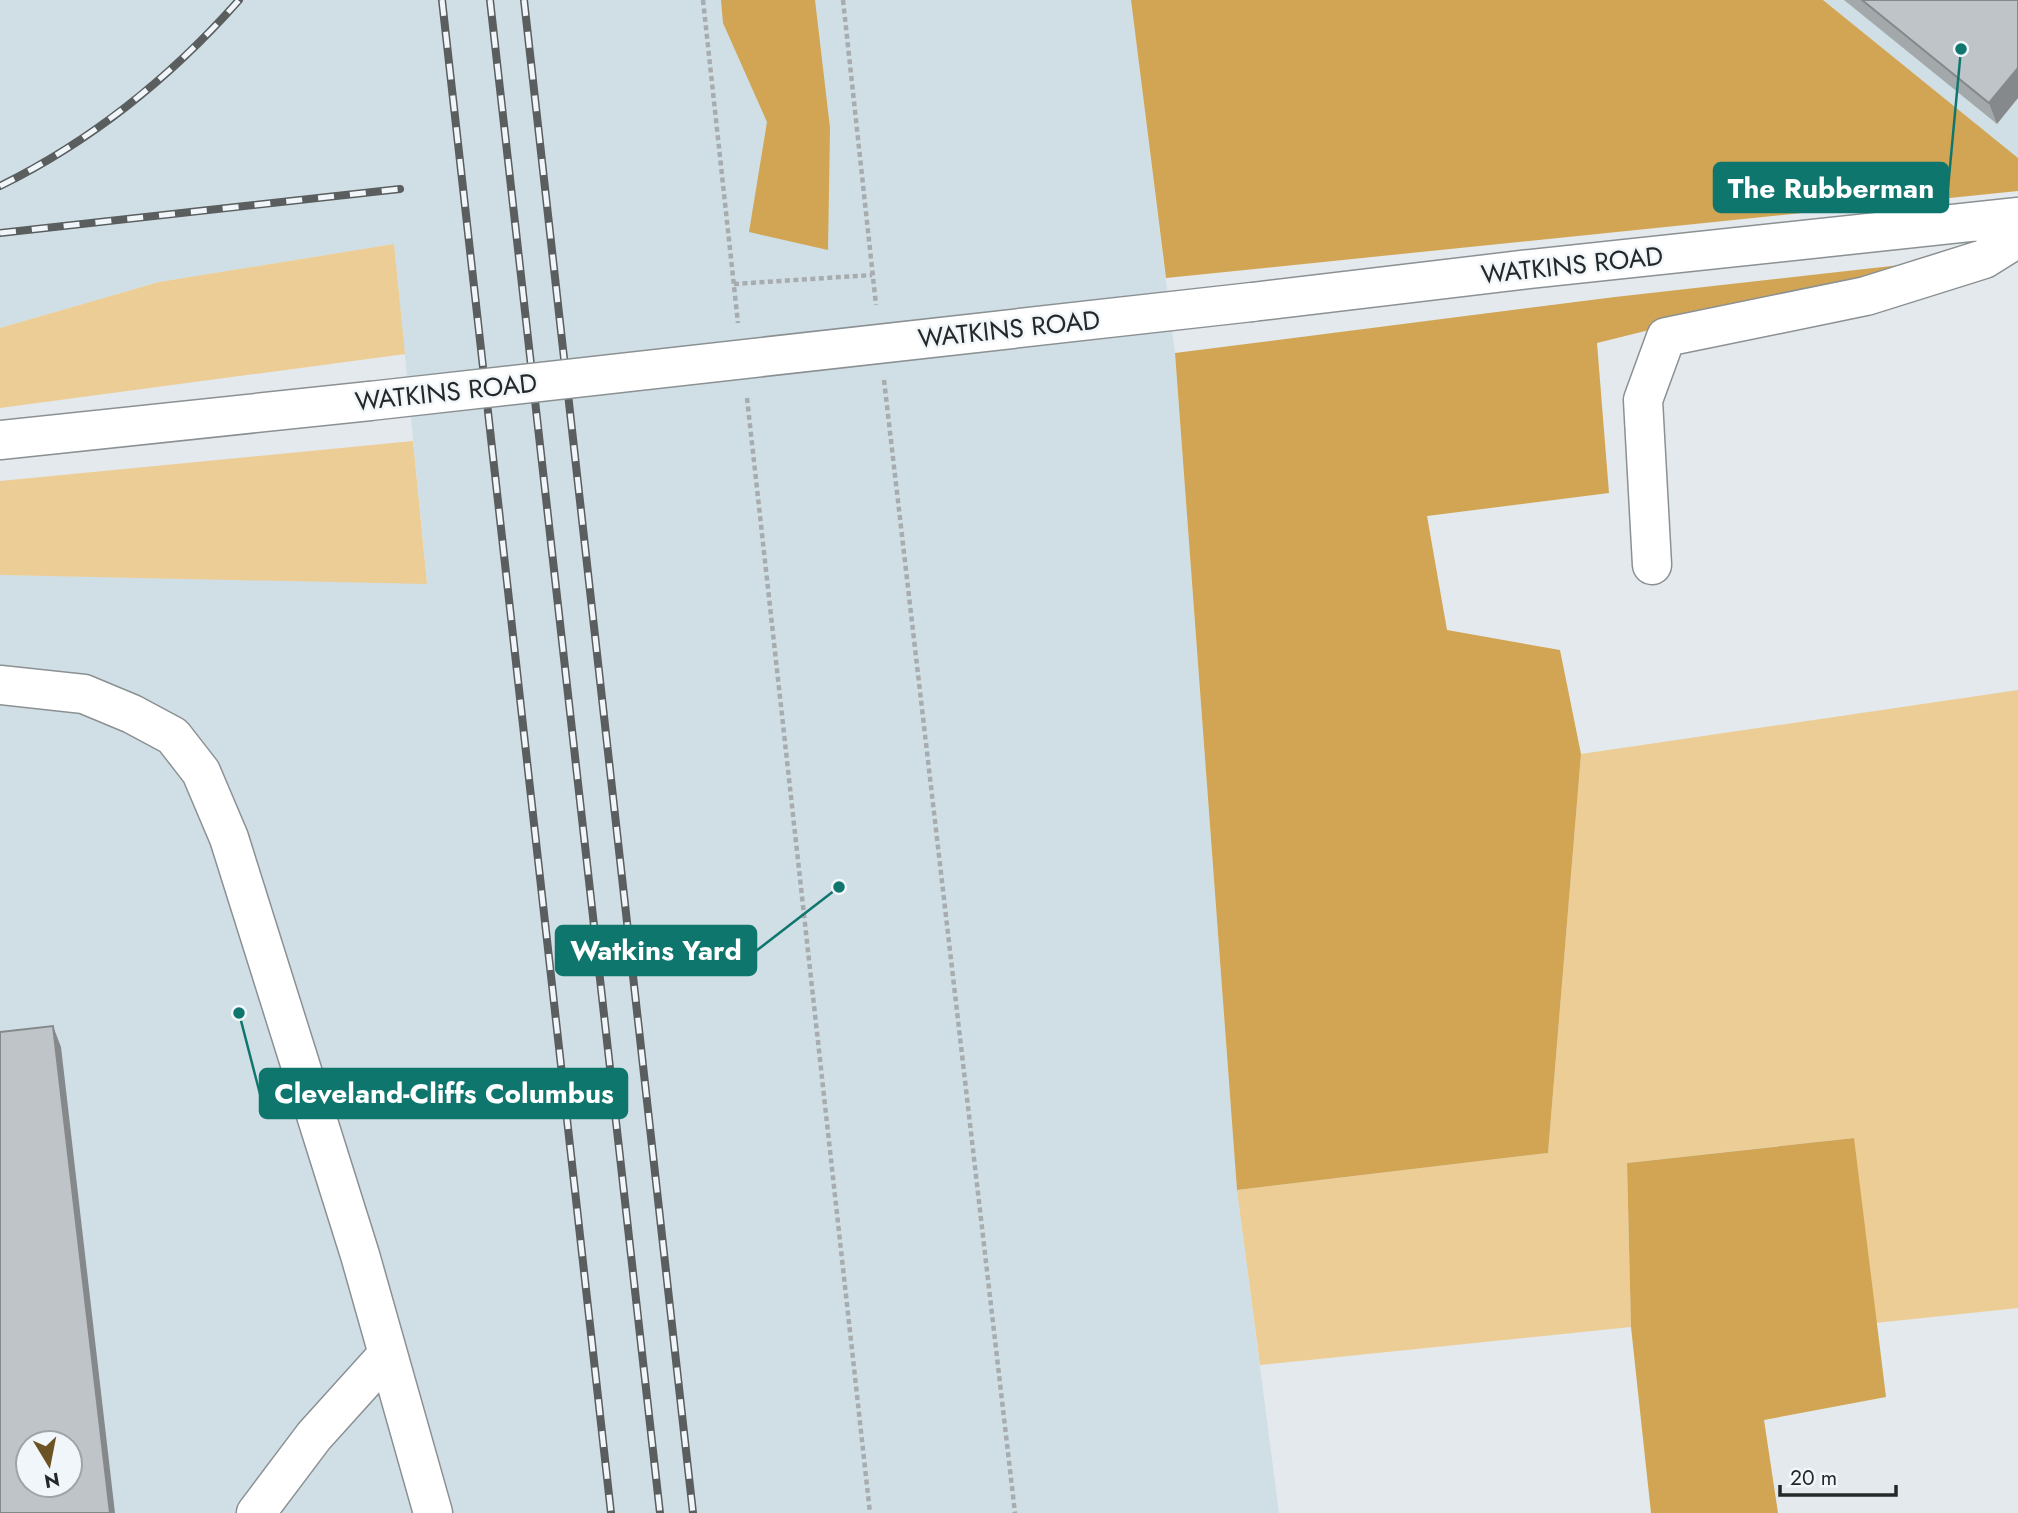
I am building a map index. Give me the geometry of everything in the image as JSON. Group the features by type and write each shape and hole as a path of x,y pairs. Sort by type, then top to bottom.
{"street":[{"name":"WATKINS ROAD","path":"0,440 2018,217"},
{"path":"1652,565 1643,400 1667,337 1866,296 1984,259 2018,238"},
{"path":"0,685 84,694 132,714 173,736 201,772 233,850 356,1242 433,1513"},
{"path":"256,1513 314,1436 388,1354"}],"path":[{"path":"703,0 739,325"},
{"path":"843,0 877,317"},
{"path":"734,284 872,275"},
{"path":"883,373 1015,1513"},
{"path":"746,394 870,1513"}],"shaded area":[{"path":"0,0 1131,0 1175,353 1237,1190 1279,1513 0,1513 0,575 427,583 394,244 159,282 0,328"},
{"path":"721,0 815,0 830,128 828,250 749,232 767,122 723,23"},
{"path":"1131,0 1823,0 2018,158 2018,191 1166,278"},
{"path":"1823,0 2018,0 2018,158"},
{"path":"394,244 405,354 0,408 0,328 159,282"},
{"path":"1918,263 1597,343 1609,493 1427,516 1447,630 1560,650 1581,754 1548,1153 1237,1190 1175,353 1615,297"},
{"path":"413,441 427,584 0,575 0,481"},
{"path":"2018,690 2018,1308 1875,1323 1853,1138 1627,1163 1631,1327 1260,1365 1237,1190 1548,1153 1581,754"},
{"path":"1854,1138 1886,1397 1764,1420 1778,1513 1651,1513 1631,1327 1627,1163"}],"building":[{"path":"1862,0 2018,0 2018,68 1989,103"},
{"path":"53,1026 110,1513 0,1513 0,1032"}],"railway":[{"path":"0,186 66,149 128,105 186,55 239,0"},
{"path":"442,0 611,1513"},
{"path":"490,0 660,1513"},
{"path":"524,0 693,1513"},
{"path":"0,233 400,189"}],"place":[{"name":"The Rubberman","path":"1961,49"},
{"name":"Watkins Yard","path":"839,887"},
{"name":"Cleveland-Cliffs Columbus","path":"239,1013"}]}
